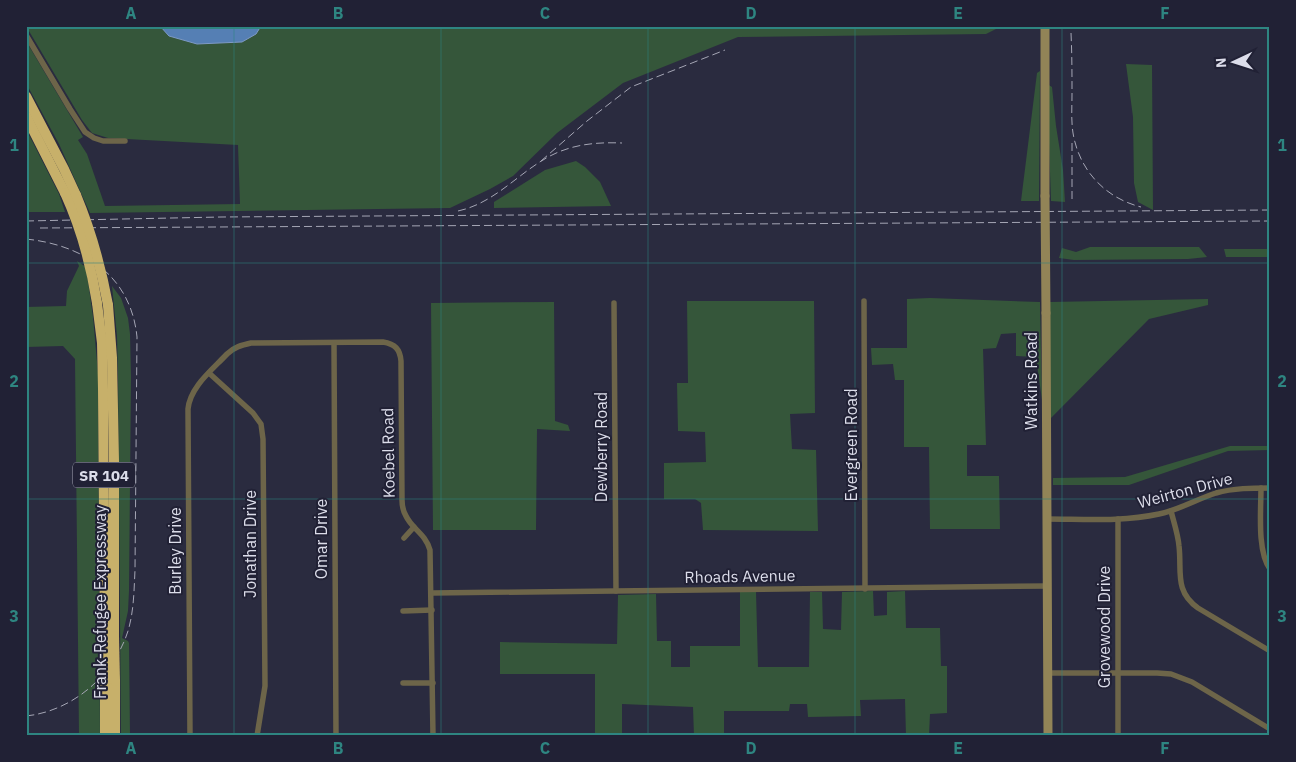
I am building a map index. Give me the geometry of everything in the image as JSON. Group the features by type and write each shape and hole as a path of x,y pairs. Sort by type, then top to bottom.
{"highway":[{"name":"Frank-Refugee Expressway","path":"26,96 76,195 93,241 102,277 105,736"},
{"name":"Frank-Refugee Expressway","path":"26,116 65,193 78,225 102,304 112,358 115,736"}],"street":[{"name":"Watkins Road","path":"1045,26 1048,736"},
{"path":"26,35 85,132 103,141 125,141"},
{"name":"Evergreen Road","path":"864,301 865,589"},
{"name":"Dewberry Road","path":"614,303 616,591"},
{"name":"Burley Drive","path":"190,736 188,409 190,397 231,350 244,344 383,342 397,348"},
{"name":"Omar Drive","path":"334,343 336,736"},
{"name":"Koebel Road","path":"397,348 401,361 402,500 406,516 427,541 430,550 433,736"},
{"name":"Jonathan Drive","path":"209,373 252,413 261,424 263,439 264,686 257,736"},
{"path":"1261,488 1262,548 1270,569"},
{"name":"Weirton Drive","path":"1047,519 1145,517 1171,511 1216,493 1230,490 1270,488"},
{"path":"1171,511 1180,548 1181,586 1189,601 1270,651"},
{"name":"Grovewood Drive","path":"1118,519 1118,736"},
{"path":"404,538 414,527"},
{"name":"Rhoads Avenue","path":"432,593 1048,586"},
{"path":"403,611 432,610"},
{"path":"1048,673 1170,674 1182,678 1270,729"},
{"path":"403,683 433,683"}],"green space":[{"path":"26,26 160,26 169,36 197,44 242,42 256,34 261,26 1002,26 986,34 738,37 623,83 557,133 513,176 450,208 90,213 59,144 26,83 26,41 83,137 78,140 87,154 105,206 240,204 238,145 108,138 92,133 82,120"},
{"path":"1126,64 1152,65 1153,210 1138,202 1134,183 1133,117"},
{"path":"1040,71 1039,201 1021,201 1037,73"},
{"path":"1047,84 1052,87 1063,170 1065,202 1051,201"},
{"path":"26,129 59,194 65,212 26,212"},
{"path":"576,161 600,182 611,206 494,208 494,202 545,170"},
{"path":"1090,247 1199,247 1207,257 1188,259 1074,260 1059,258 1062,248 1076,252"},
{"path":"1224,249 1270,249 1270,257 1226,257"},
{"path":"77,261 86,267 98,373 100,736 79,736 75,359 63,346 26,347 26,307 66,306 67,291 79,266"},
{"path":"112,286 121,298 128,318 130,334 129,591 128,611 122,638 129,643 130,736 121,736 118,379 117,336"},
{"path":"930,298 1040,302 1042,400 1036,357 1016,356 1016,333 1001,334 996,348 983,349 986,445 967,445 967,476 999,476 1000,529 930,529 929,447 904,447 904,380 895,380 893,364 872,365 871,348 907,348 907,299"},
{"path":"1208,299 1208,305 1149,319 1050,419 1050,302"},
{"path":"687,301 814,301 815,413 790,414 792,449 816,450 818,531 703,530 701,503 695,499 664,499 664,463 706,462 705,432 678,431 677,383 688,383"},
{"path":"554,302 555,421 568,425 570,431 537,429 536,530 433,530 431,303"},
{"path":"1230,446 1270,446 1270,450 1228,451 1129,485 1053,485 1053,478 1125,477"},
{"path":"873,591 874,616 887,615 887,592 905,591 906,628 940,628 941,666 947,666 947,713 930,714 929,736 906,736 905,699 860,700 861,716 808,717 807,704 790,704 789,711 724,711 724,736 694,736 693,707 622,704 622,736 595,736 595,674 500,674 500,642 617,644 618,595 656,594 657,641 671,641 671,667 690,667 690,646 740,646 740,592 756,592 758,667 809,667 810,592 822,592 823,629 841,630 842,592"}],"water":[{"path":"160,26 261,26 256,34 242,42 197,44 169,36"}],"railway":[{"path":"1071,33 1072,128 1081,159 1105,189 1116,197 1141,207"},
{"path":"541,161 587,121 631,87 725,50"},
{"path":"458,211 495,195 538,163 559,152 585,145 622,143"},
{"path":"1072,143 1072,203"},
{"path":"26,221 221,217 1270,210"},
{"path":"40,228 1270,221"},
{"path":"26,239 47,242 67,248 101,267 115,281 125,297 133,316 137,337 135,570 133,608 128,631 122,647 113,662 89,688 75,699 60,707 26,716"}]}
